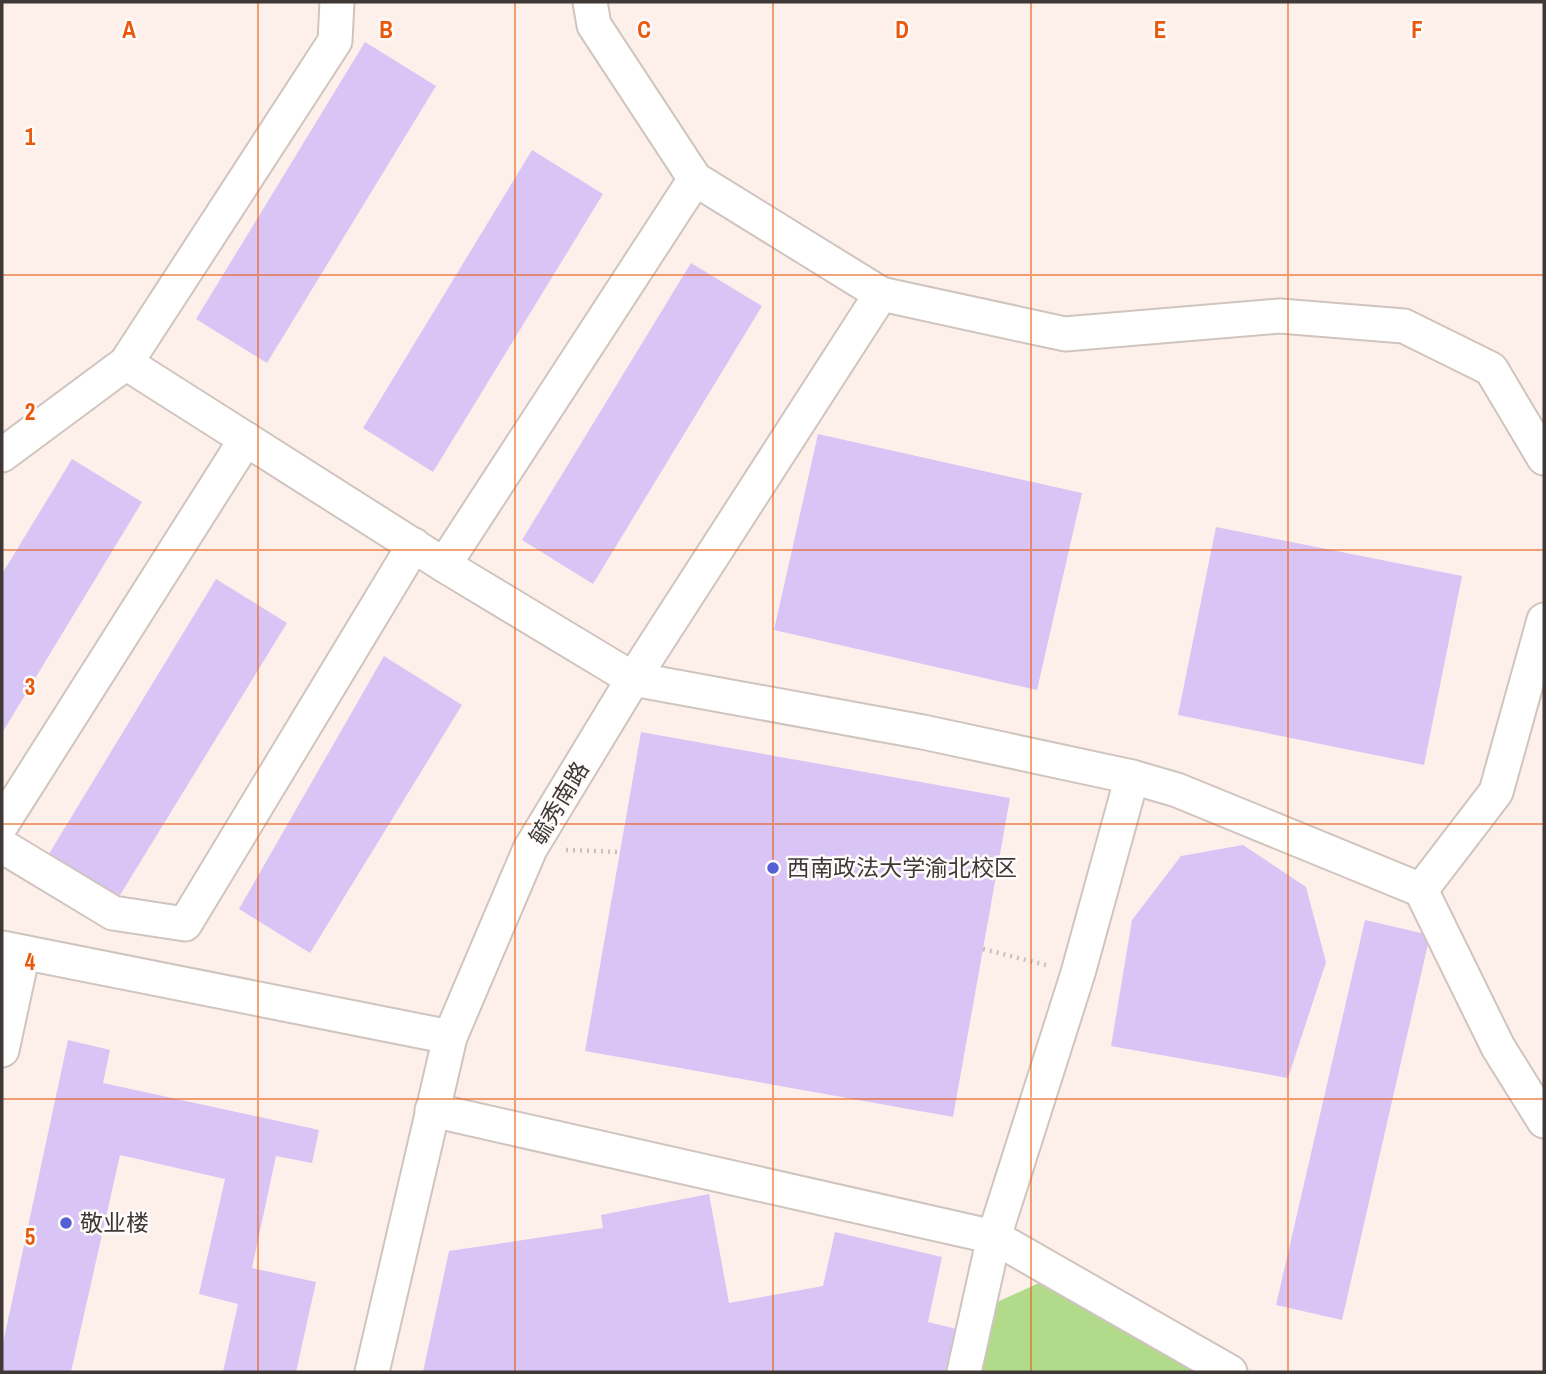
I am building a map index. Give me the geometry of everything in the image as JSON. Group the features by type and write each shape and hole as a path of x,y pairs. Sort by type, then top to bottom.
{"street":[{"path":"2,455 125,363 335,41 337,2"},
{"path":"590,2 594,25 695,179 881,294 1065,334 1280,316 1404,326 1492,369 1544,458"},
{"path":"443,565 695,179"},
{"name":"毓秀南路","path":"372,1372 450,1037 530,849 633,679 881,294"},
{"path":"125,363 443,565 633,679 923,732 1132,777 1177,790 1421,890 1498,1047 1544,1121"},
{"path":"2,824 246,439"},
{"path":"2,846 113,913 185,924 414,545"},
{"path":"1421,890 1496,792 1544,620"},
{"path":"964,1372 994,1237 1078,973 1132,777"},
{"path":"2,1050 12,951 450,1037"},
{"path":"432,1110 994,1237 1230,1372"}],"path":[{"path":"530,849 620,852"},
{"path":"983,949 1078,973"}],"shaded area":[{"name":"西南政法大学渝北校区","path":"2,2 1544,2 1544,1372 2,1372"}],"green space":[{"path":"1043,1281 1210,1372 979,1372 995,1303"}],"building":[{"path":"365,42 436,86 267,363 196,319"},
{"path":"532,150 603,194 433,472 363,428"},
{"path":"691,263 762,306 593,584 522,540"},
{"path":"818,434 1082,493 1037,690 774,630"},
{"path":"72,459 142,502 2,733 2,574"},
{"path":"1216,527 1462,576 1424,765 1178,715"},
{"path":"216,579 287,623 117,900 47,857"},
{"path":"384,656 462,705 310,953 239,909"},
{"path":"641,732 1010,798 953,1117 585,1051"},
{"path":"1243,845 1306,887 1326,962 1288,1078 1111,1046 1132,920 1181,856"},
{"path":"1365,920 1430,935 1342,1320 1276,1305"},
{"name":"敬业楼","path":"68,1040 110,1050 103,1083 319,1130 312,1163 276,1156 252,1268 316,1282 296,1372 223,1372 238,1304 199,1294 225,1179 120,1155 71,1372 2,1372 2,1348"},
{"path":"709,1194 729,1303 823,1286 835,1232 942,1257 928,1322 965,1331 956,1372 423,1372 449,1251 603,1228 601,1215"}],"place":[{"name":"西南政法大学渝北校区","path":"773,868"},
{"name":"敬业楼","path":"66,1223"}]}
